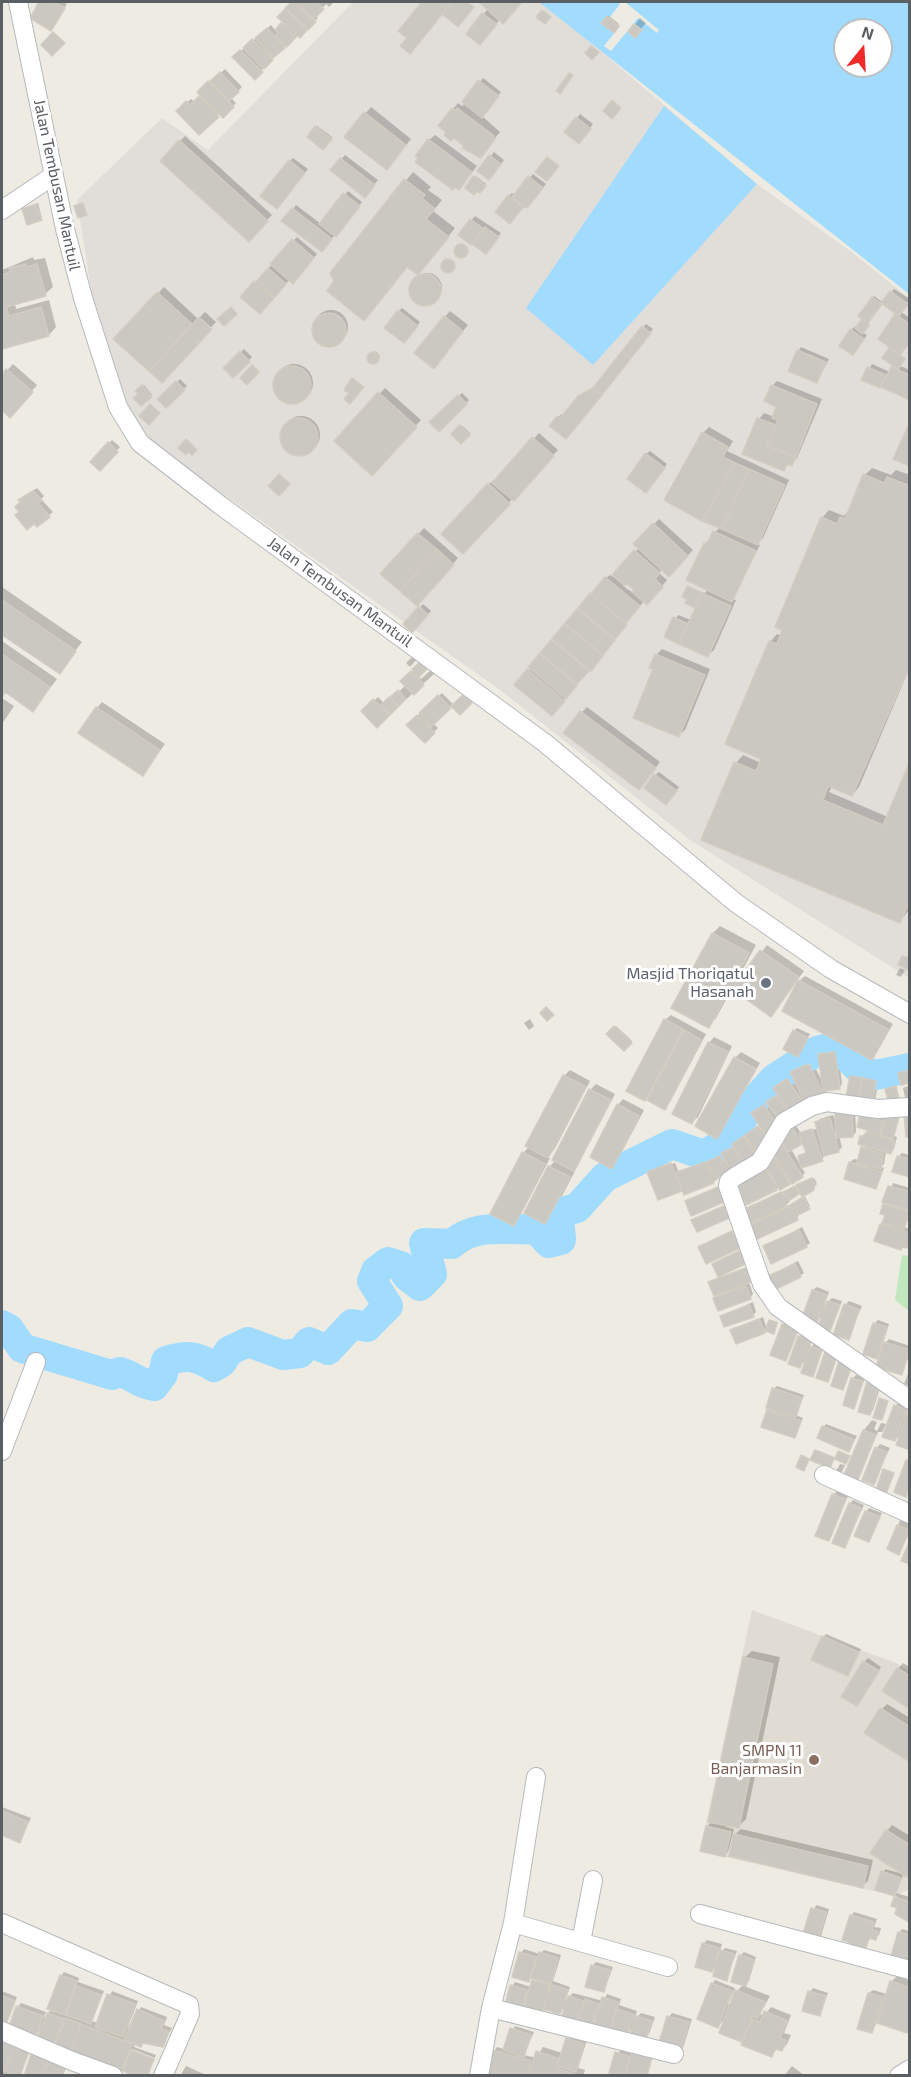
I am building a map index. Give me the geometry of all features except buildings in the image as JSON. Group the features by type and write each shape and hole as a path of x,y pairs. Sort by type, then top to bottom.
{"street":[{"name":"Jalan Tembusan Mantuil","path":"18,2 65,229 95,341 118,408 140,443 220,505 545,743 736,903 831,969 909,1014"},
{"path":"2,210 54,175"},
{"path":"909,1107 878,1109 826,1102 812,1106 784,1122 760,1162 729,1180 728,1186 762,1284 778,1307 909,1400"},
{"path":"2,1451 36,1362"},
{"path":"824,1475 909,1514"},
{"path":"479,2076 491,2008 513,1923 536,1777"},
{"path":"581,1942 593,1880"},
{"path":"700,1914 909,1970"},
{"path":"2,1923 189,2005 190,2014 163,2076"},
{"path":"513,1923 668,1967"},
{"path":"491,2008 674,2055"},
{"path":"2,2031 69,2068 113,2076"},
{"path":"899,2076 909,2069"}],"shaded area":[{"path":"353,2 543,2 757,184 853,253 909,298 909,978 690,840 500,690 151,443 128,414 93,301 77,200 162,118 208,150"},
{"name":"SMPN 11 Banjarmasin","path":"752,1610 896,1663 909,1670 909,1889 895,1896 700,1851"}],"green space":[{"path":"902,1255 909,1256 909,1311 895,1300"}],"water":[{"path":"539,2 909,2 909,294"},
{"path":"664,106 757,184 593,365 526,308"}],"pier":[{"path":"617,2 625,2 659,30 657,33 638,18 611,51 604,46 620,26 609,18 620,4"}],"waterway":[{"path":"2,1325 9,1329 22,1348 112,1375 120,1372 154,1386 163,1374 166,1361 191,1357 214,1367 222,1362 229,1351 248,1342 283,1355 300,1353 309,1342 328,1350 352,1324 367,1327 388,1306 372,1281 376,1271 388,1262 401,1266 407,1276 420,1286 432,1274 424,1243 452,1244 471,1233 492,1229 536,1229 549,1243 561,1240 559,1213 577,1208 605,1177 672,1144 704,1155 733,1138 748,1108 774,1079 817,1051 828,1048 839,1049 858,1068 875,1075 910,1068"}],"place":[{"name":"Masjid Thoriqatul Hasanah","path":"766,983"},
{"name":"SMPN 11 Banjarmasin","path":"814,1760"}]}
